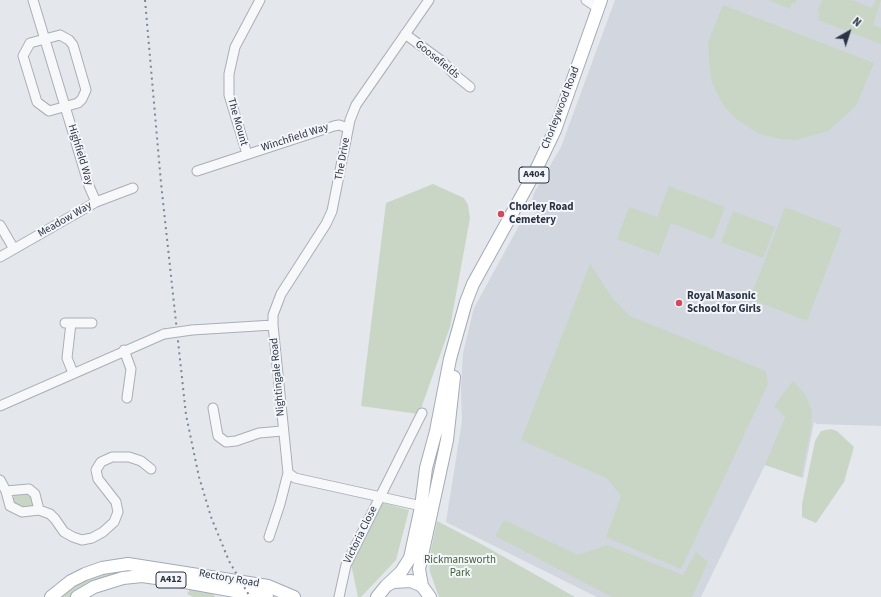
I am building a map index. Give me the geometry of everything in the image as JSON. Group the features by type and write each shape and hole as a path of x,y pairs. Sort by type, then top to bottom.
{"main road":[{"name":"Chorleywood Road","path":"426,508 447,440 456,361 456,344 466,302 473,284 535,172 555,130 599,4"},
{"name":"A404","path":"422,586 419,569 426,508"},
{"name":"A404","path":"386,586 407,565 426,508"},
{"name":"Rectory Road","path":"51,597 65,586 85,574 102,568 128,564 268,586 294,597"},
{"name":"Rectory Road","path":"77,597 94,587 123,578 142,576 228,593 267,597"},
{"path":"377,597 386,586 394,582 410,580 422,586 430,597"}],"street":[{"name":"Highfield Way","path":"33,0 89,186 96,202"},
{"name":"The Mount","path":"247,154 229,95 229,74 235,47 254,14 259,0"},
{"name":"The Drive","path":"273,325 273,315 281,294 326,224 332,210 348,128 356,105 429,0"},
{"path":"586,0 599,4"},
{"name":"Goosefields","path":"405,34 443,62 454,74 470,87"},
{"path":"60,35 72,42 86,90 82,99 78,103 65,108 49,111 38,104 23,58 24,53 30,43 44,38 60,35"},
{"name":"Winchfield Way","path":"197,171 334,126 338,125 348,128"},
{"name":"Meadow Way","path":"0,257 96,202 133,188"},
{"path":"0,225 14,249"},
{"path":"73,373 66,358 68,323 92,323"},
{"name":"Nightingale Road","path":"0,406 124,350 164,334 192,330 273,325 282,431 288,473"},
{"path":"124,350 131,369 127,398"},
{"path":"213,408 218,436 226,442 236,441 259,433 282,431"},
{"name":"Victoria Close","path":"339,597 346,565 422,413"},
{"path":"0,480 6,491 8,503 16,509 22,512 39,510 53,516 60,528 73,537 82,540 92,538 111,525 117,518 118,512 116,502 98,479 96,470 101,462 112,457 129,457 141,461 151,469"},
{"path":"269,537 288,473 295,478 426,508"},
{"path":"6,491 29,489 36,496 39,510"}],"shaded area":[{"name":"Royal Masonic School for Girls","path":"615,0 881,0 881,426 817,424 814,422 803,478 765,465 701,597 597,597 446,522 462,421 461,388 463,353 474,308 521,222 531,220 536,212 531,203 534,193 561,147"}],"green space":[{"path":"768,0 797,0 795,4 792,3 790,9"},
{"path":"822,0 852,0 872,8 876,0 881,0 873,25 881,28 881,44 818,20 820,13 817,12"},
{"path":"723,5 874,63 856,106 828,131 796,140 781,139 759,134 736,119 723,105 712,83 709,62 708,42"},
{"path":"433,184 464,198 468,205 470,218 450,327 419,414 361,406 386,203"},
{"path":"669,186 725,207 713,239 671,223 659,255 617,239 629,207 657,217"},
{"path":"785,207 842,229 807,321 750,299"},
{"path":"733,211 775,227 763,258 721,242"},
{"path":"590,264 614,300 630,316 766,371 768,384 681,569 606,537 621,496 608,479 521,440"},
{"path":"793,381 805,394 812,410 811,428 801,477 765,465 785,417 774,406"},
{"path":"831,429 837,431 854,447 844,482 816,523 802,517 802,504 815,441 821,431"},
{"path":"25,492 30,494 34,502 30,508 22,509 14,503 12,499 16,494"},
{"path":"383,503 409,510 396,560 361,597 358,597 351,564 375,512"},
{"path":"504,520 578,555 607,545 683,575 696,552 708,562 692,597 612,597 495,536"},
{"name":"Rickmansworth Park","path":"437,521 575,597 439,597 430,572 429,559"},
{"path":"119,568 144,569 81,590 70,597 54,597 66,587"},
{"path":"190,589 213,593 215,597 193,597 187,594"}],"railway":[{"path":"145,0 161,183 186,415 199,477 211,517 229,561 250,597"}],"place":[{"name":"Chorley Road Cemetery","path":"501,214"},
{"name":"Royal Masonic School for Girls","path":"679,303"}]}
